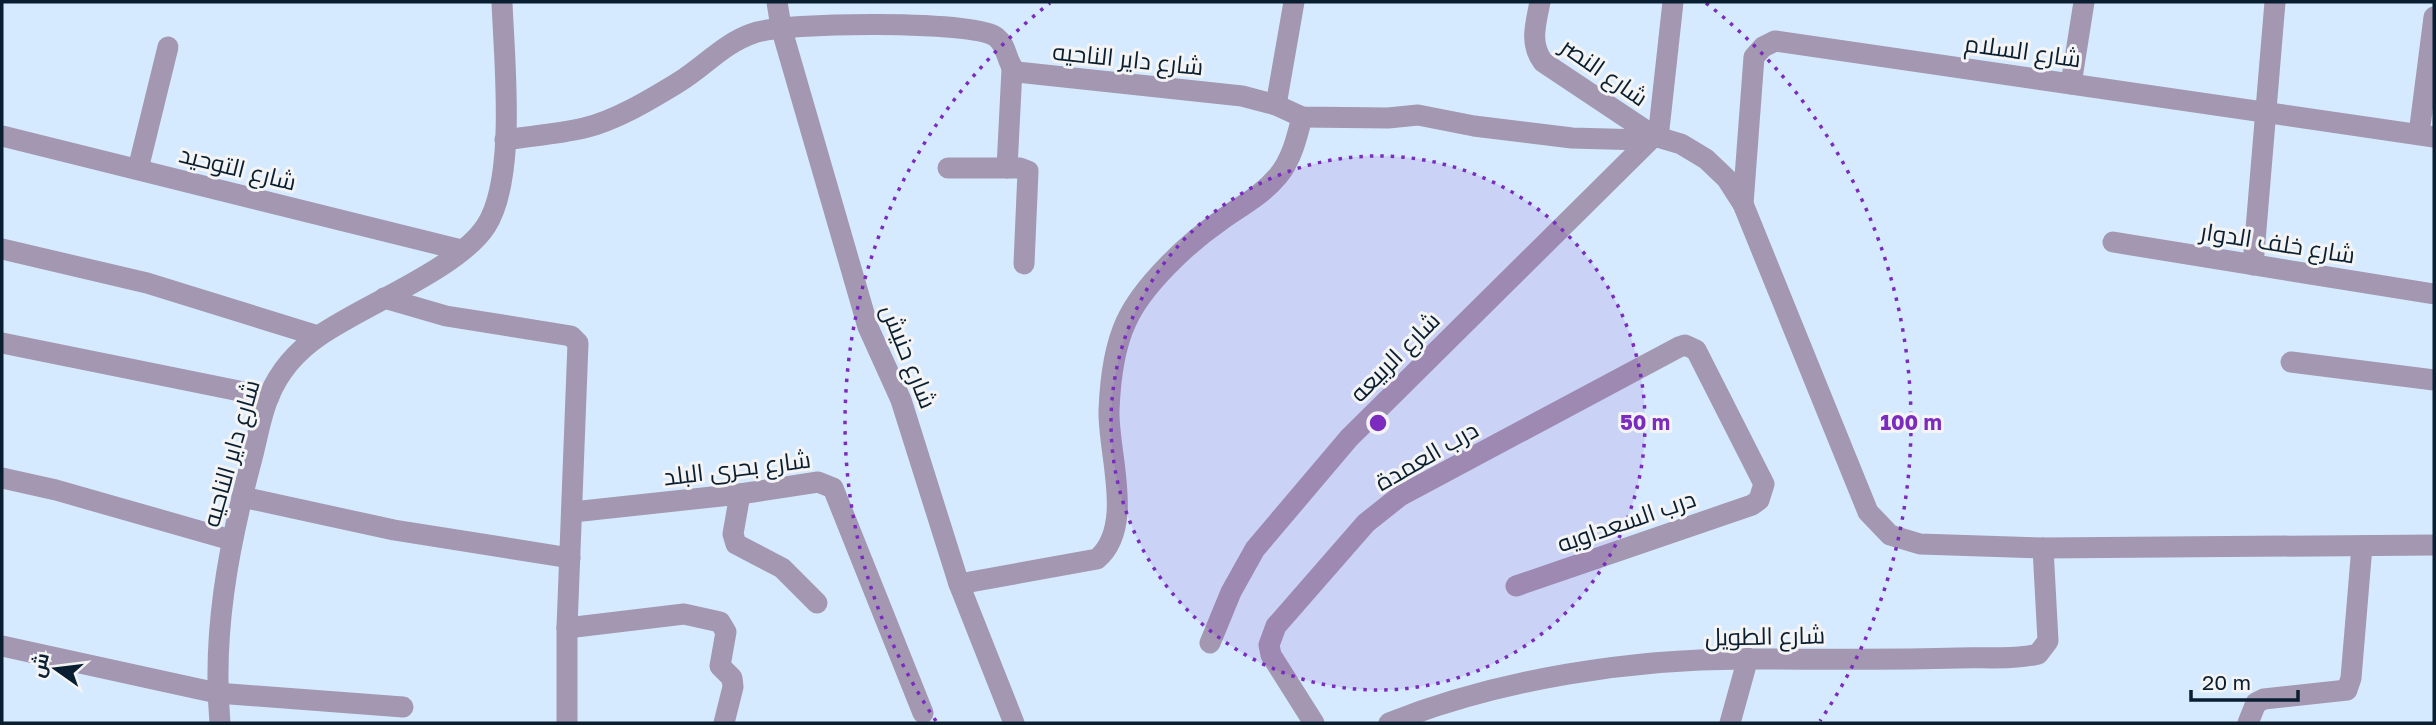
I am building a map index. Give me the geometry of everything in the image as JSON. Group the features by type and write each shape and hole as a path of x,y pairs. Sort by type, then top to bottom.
{"street":[{"name":"شارع داير الناحيه","path":"220,723 217,693 219,626 232,540 269,397 282,371 318,336 461,250 482,231 496,206 505,140 502,2"},
{"name":"شارع حنيش","path":"777,2 781,27 868,327 901,400 959,584 1014,723"},
{"path":"1276,105 1294,2"},
{"name":"شارع النصر","path":"1540,2 1534,34 1537,54 1543,62 1654,136"},
{"path":"1673,2 1659,129 1654,136 1681,144 1706,159 1727,180 1744,204 1868,512 1877,525 1904,542 1920,544 2043,548 2434,545"},
{"path":"2071,84 2084,2"},
{"path":"2253,265 2275,2"},
{"path":"2427,135 2434,17"},
{"path":"505,140 585,127 619,114 696,72 713,54 734,40 781,27 895,23 989,33 1004,45 1012,68 1007,168"},
{"name":"شارع السلام","path":"1744,204 1754,57 1763,47 1775,41 2427,135"},
{"path":"138,169 168,47"},
{"name":"شارع داير الناحيه","path":"1012,68 1024,74 1242,96 1276,105 1302,117 1418,115 1474,127 1572,138 1644,140 1654,136"},
{"path":"959,584 1097,559 1106,552 1118,504 1109,411 1114,365 1126,322 1153,284 1184,251 1219,222 1258,198 1280,173 1295,144 1302,117"},
{"name":"شارع التوحيد","path":"2,136 461,250"},
{"name":"شارع الربيعه","path":"1210,643 1231,592 1255,549 1349,438 1654,136"},
{"path":"948,168 1024,168 1029,175 1024,264"},
{"name":"شارع خلف الدوار","path":"2113,242 2434,294"},
{"path":"2,249 147,283 318,336"},
{"path":"384,298 446,316 576,339 573,512 567,628 567,723"},
{"path":"2,342 269,397"},
{"name":"درب العمدة","path":"1314,723 1272,655 1270,637 1276,626 1366,523 1400,496 1679,347 1685,345 1696,350 1764,484 1759,500 1752,505"},
{"path":"2291,362 2434,380"},
{"path":"2,478 56,490 232,540"},
{"name":"شارع بحرى البلد","path":"573,512 740,494 824,481 833,488 923,713"},
{"path":"740,494 733,534 736,544 782,568 817,603"},
{"path":"242,497 394,530 570,558"},
{"name":"درب السعداويه","path":"1516,586 1752,505"},
{"path":"2248,723 2256,703 2264,699 2347,690 2351,678 2362,547"},
{"name":"شارع الطويل","path":"1389,723 1438,704 1492,689 1625,667 1748,659 1866,660 2038,654 2048,640 2043,548"},
{"path":"567,628 684,614 720,622 726,632 720,666 732,678 733,687 724,723"},
{"path":"2,646 217,693 402,707"},
{"path":"1730,723 1748,659"}]}
